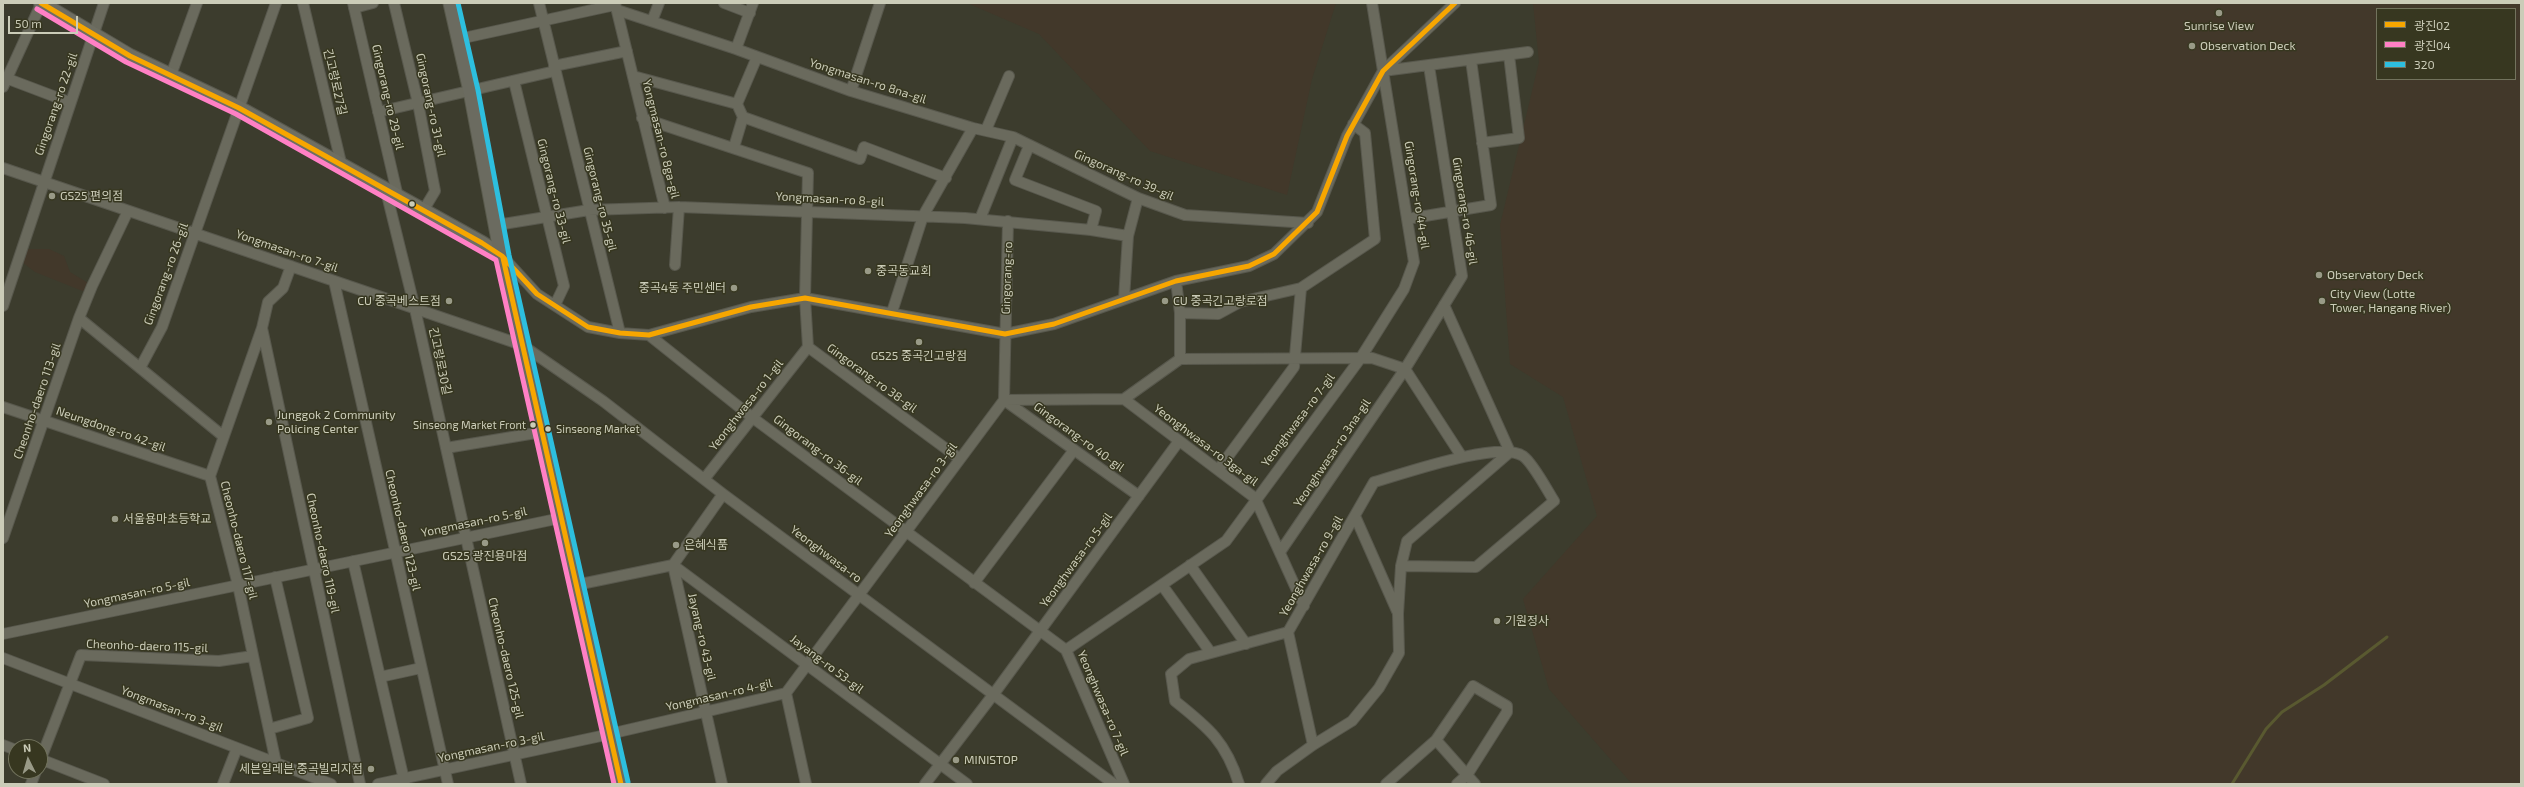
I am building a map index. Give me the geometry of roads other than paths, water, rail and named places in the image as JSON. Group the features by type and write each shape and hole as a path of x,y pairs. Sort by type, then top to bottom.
{"main road":[{"name":"Gingorang-ro","path":"41,3 130,56 239,108 502,256"},
{"path":"451,3 471,91 502,256 621,784"}],"street":[{"path":"41,3 4,81 69,102"},
{"name":"Gingorang-ro 22-gil","path":"3,306 69,102 104,3"},
{"path":"171,75 197,3"},
{"name":"Gingorang-ro 26-gil","path":"140,368 162,327 276,3"},
{"name":"긴고랑로27길","path":"303,3 342,166"},
{"path":"353,6 373,3"},
{"name":"Gingorang-ro 31-gil","path":"394,3 418,102 435,191 423,211"},
{"name":"Gingorang-ro 35-gil","path":"539,3 620,333"},
{"path":"652,21 659,3"},
{"path":"724,3 752,8 736,49"},
{"path":"851,91 880,3"},
{"name":"Gingorang-ro 44-gil","path":"1360,359 1404,289 1414,262 1372,3"},
{"name":"Gingorang-ro","path":"502,256 537,294 588,327 620,333 649,335 751,307 805,298 892,312 1005,334 1054,324 1124,298 1176,281 1249,266 1274,254 1294,234 1308,224 1317,212 1353,124 1383,71 1455,3"},
{"name":"Gingorang-ro 29-gil","path":"353,6 378,112 392,194"},
{"path":"459,39 616,6"},
{"name":"Yongmasan-ro 8na-gil","path":"616,6 652,21 736,49 851,91 972,128"},
{"name":"Yongmasan-ro 8ga-gil","path":"616,6 665,208"},
{"path":"378,112 471,91 626,51"},
{"path":"1383,71 1528,52"},
{"path":"1482,143 1519,138 1509,55"},
{"path":"642,118 734,147 743,117 737,104 756,57"},
{"path":"1407,219 1491,205 1471,60"},
{"name":"Gingorang-ro 46-gil","path":"1405,369 1462,276 1429,66"},
{"name":"Yongmasan-ro 8ga-gil","path":"632,76 737,104"},
{"path":"986,130 1009,76"},
{"name":"Gingorang-ro 33-gil","path":"514,80 546,217 564,286 555,305"},
{"path":"743,117 860,159 864,147 946,178"},
{"path":"1180,313 1218,314 1240,302 1301,288 1375,239 1365,133 1353,124"},
{"path":"892,312 923,216 946,178 972,128"},
{"name":"Gingorang-ro 39-gil","path":"972,128 1013,137 1138,198 1185,215 1308,224"},
{"path":"980,219 1013,137"},
{"path":"1029,146 1015,180 1096,211 1091,230"},
{"name":"Gingorang-ro 38-gil","path":"734,147 808,173 805,298 808,347 960,459"},
{"name":"Yongmasan-ro 7-gil","path":"3,168 522,345"},
{"name":"긴고랑로30길","path":"392,194 415,309 466,538"},
{"path":"1124,298 1128,236 1138,198"},
{"path":"675,265 679,207"},
{"name":"Yongmasan-ro 8-gil","path":"496,225 589,210 679,207 808,210 980,219 1091,230 1128,236"},
{"name":"Cheonho-daero 113-gil","path":"3,538 45,421 79,318 92,286 128,210"},
{"name":"Gingorang-ro","path":"1005,334 1008,221"},
{"name":"Cheonho-daero 117-gil","path":"276,763 238,585 210,476 262,328 268,302 283,288 291,266"},
{"name":"Cheonho-daero 123-gil","path":"334,281 394,552 448,784"},
{"path":"1176,281 1180,313 1180,359"},
{"path":"1218,470 1294,367 1301,288"},
{"path":"1402,566 1476,567 1554,501 1523,456 1510,452 1444,305"},
{"path":"79,318 223,436"},
{"name":"Cheonho-daero 119-gil","path":"262,328 360,784"},
{"path":"1005,334 1004,400 1124,399 1180,359 1296,357 1372,358 1405,369 1462,457"},
{"name":"Gingorang-ro 36-gil","path":"649,335 753,418 906,533 1066,650"},
{"name":"Yeonghwasa-ro","path":"522,345 603,400 705,478 723,494 1114,784"},
{"name":"Yeonghwasa-ro 1-gil","path":"705,478 808,347"},
{"name":"Yeonghwasa-ro 7-gil","path":"1124,784 1066,650 1226,541 1255,498 1360,359"},
{"name":"Yeonghwasa-ro 3na-gil","path":"1280,552 1405,369"},
{"name":"Yeonghwasa-ro 3ga-gil","path":"1124,399 1255,498 1304,606"},
{"name":"Gingorang-ro 40-gil","path":"1004,400 1139,496"},
{"name":"Yeonghwasa-ro 3-gil","path":"860,596 1004,400"},
{"name":"Neungdong-ro 42-gil","path":"3,407 210,476"},
{"path":"446,448 542,432"},
{"name":"Yeonghwasa-ro 5-gil","path":"924,784 993,695 1179,441"},
{"path":"974,583 1074,450"},
{"path":"1266,784 1277,771 1313,745 1352,721 1378,688 1399,652 1398,614 1402,566 1407,541 1510,452"},
{"name":"Yeonghwasa-ro 9-gil","path":"1239,784 1232,760 1210,729 1175,701 1171,674 1189,659 1288,632 1374,482 1462,457 1510,452"},
{"path":"576,585 672,565 723,494"},
{"name":"Yeonghwasa-ro 9-gil","path":"1355,516 1398,614"},
{"name":"Yongmasan-ro 5-gil","path":"3,634 561,518"},
{"name":"Cheonho-daero 125-gil","path":"466,538 521,784"},
{"path":"353,561 404,781"},
{"name":"Jayang-ro 53-gil","path":"672,565 967,784"},
{"name":"Jayang-ro 43-gil","path":"672,565 722,784"},
{"path":"1190,565 1246,644"},
{"path":"268,729 308,718 275,577"},
{"path":"1162,585 1211,653"},
{"name":"Yongmasan-ro 4-gil","path":"609,734 786,693 860,596"},
{"path":"1288,632 1313,745"},
{"name":"Cheonho-daero 115-gil","path":"48,739 81,655 219,661 253,656"},
{"name":"Yongmasan-ro 3-gil","path":"3,658 331,784"},
{"path":"380,677 421,668"},
{"path":"1386,784 1436,740 1473,686 1507,706 1507,712 1467,775 1457,784"},
{"path":"786,693 806,784"},
{"name":"Yongmasan-ro 3-gil","path":"378,784 404,781 444,770 609,734"},
{"path":"1436,740 1475,784"},
{"path":"223,784 237,748"},
{"path":"48,763 104,784"}],"waterway":[{"path":"2232,784 2266,729 2282,712 2324,685 2387,637"}],"place":[{"name":"Sunrise View","path":"2219,13"},
{"name":"Observation Deck","path":"2192,46"},
{"name":"GS25 편의점","path":"52,196"},
{"name":"중곡동교회","path":"868,271"},
{"name":"Observatory Deck","path":"2319,275"},
{"name":"중곡4동 주민센터","path":"734,288"},
{"name":"CU 중곡베스트점","path":"449,301"},
{"name":"CU 중곡긴고랑로점","path":"1165,301"},
{"name":"City View (Lotte Tower, Hangang River)","path":"2322,301"},
{"name":"GS25 중곡긴고랑점","path":"919,342"},
{"name":"Junggok 2 Community Policing Center","path":"269,422"},
{"name":"Sinseong Market Front","path":"533,425"},
{"name":"Sinseong Market","path":"548,429"},
{"name":"서울용마초등학교","path":"115,519"},
{"name":"GS25 광진용마점","path":"485,543"},
{"name":"은혜식품","path":"676,545"},
{"name":"기원정사","path":"1497,621"},
{"name":"MINISTOP","path":"956,760"},
{"name":"세븐일레븐 중곡빌리지점","path":"371,769"}]}
